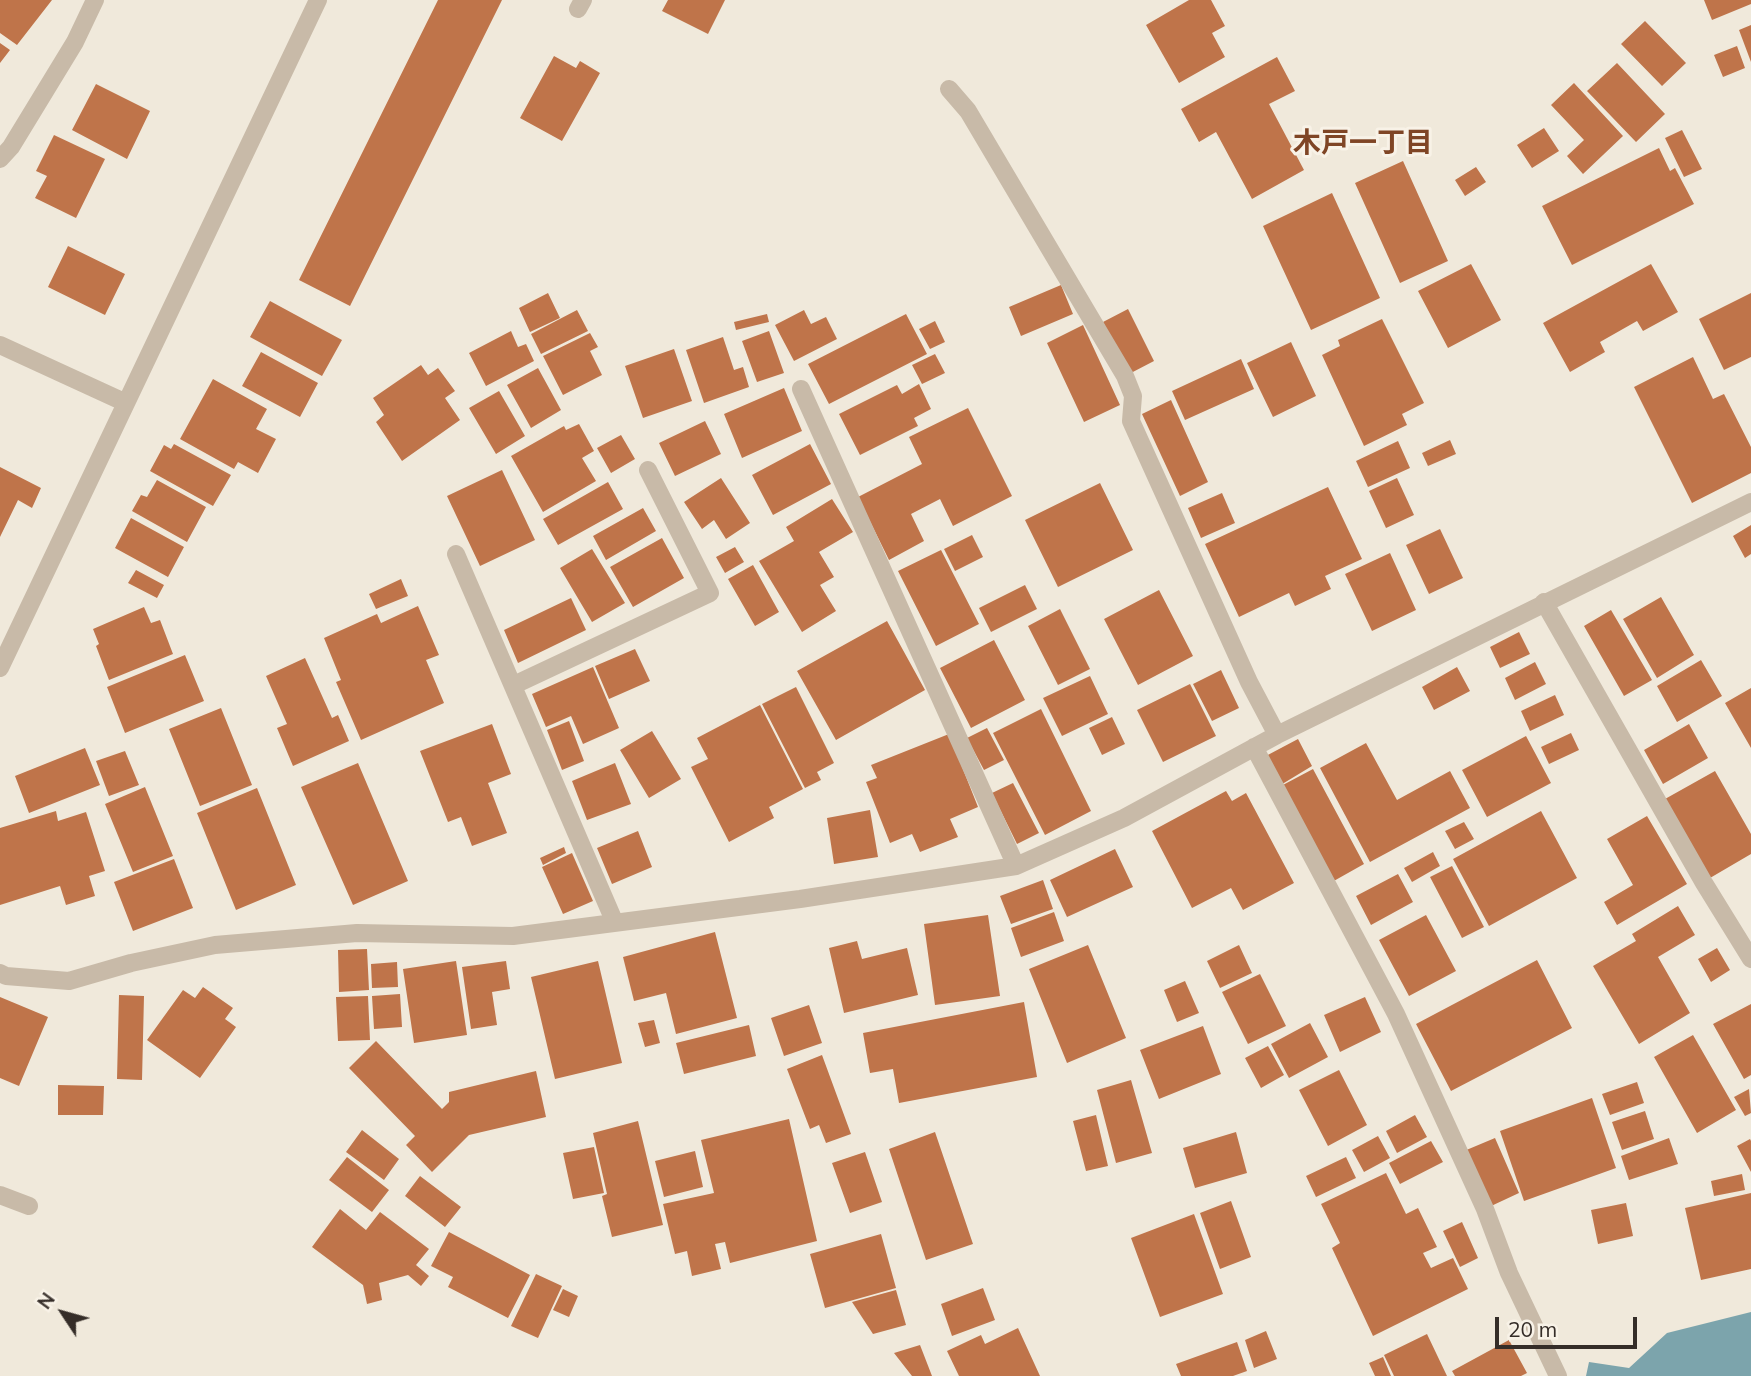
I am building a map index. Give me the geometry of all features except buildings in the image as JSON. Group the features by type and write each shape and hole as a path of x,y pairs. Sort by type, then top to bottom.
{"street":[{"path":"0,159 11,147 75,42 95,0"},
{"path":"0,668 124,402 318,0"},
{"path":"949,89 968,111 1125,376 1133,397 1131,421 1249,682 1277,735"},
{"path":"0,345 124,402"},
{"path":"801,389 1016,866"},
{"path":"514,685 710,593 648,470"},
{"path":"0,973 6,976 69,981 131,963 215,945 357,933 513,936 1016,866 1124,818 1277,735 1544,601 1751,502"},
{"path":"456,554 615,923"},
{"path":"1544,601 1704,883 1751,959"},
{"path":"1254,747 1396,1014 1485,1209 1509,1273 1558,1376"},
{"path":"0,1195 29,1206"}],"water":[{"path":"1751,1312 1751,1376 1586,1376 1589,1362 1629,1368 1667,1333"}],"district":[{"name":"木戸一丁目","path":"1363,144"}]}
